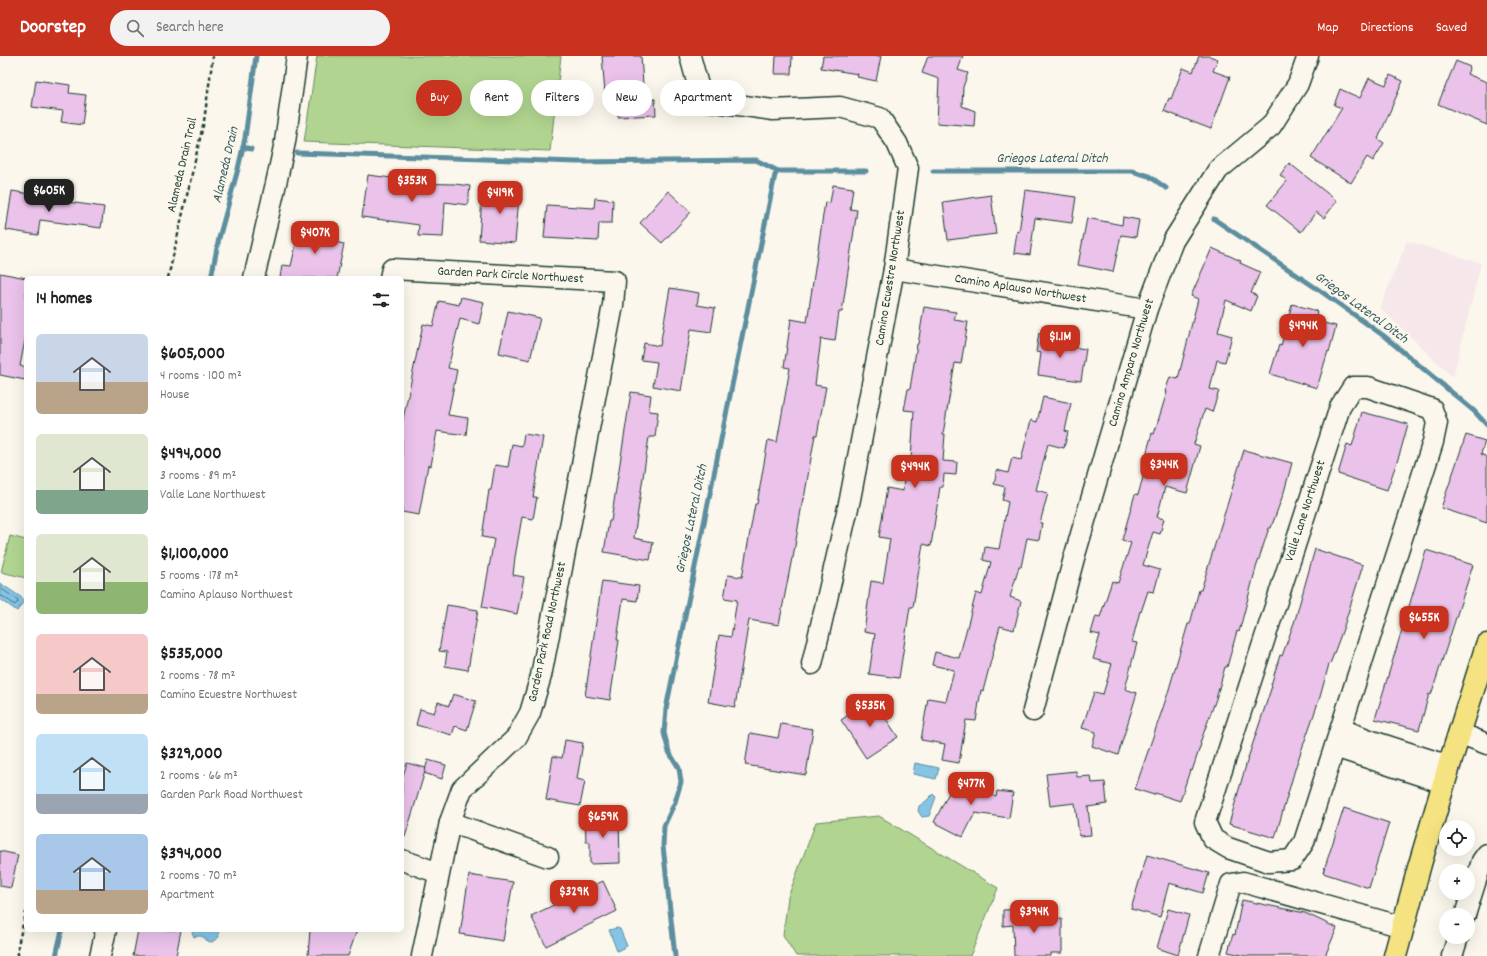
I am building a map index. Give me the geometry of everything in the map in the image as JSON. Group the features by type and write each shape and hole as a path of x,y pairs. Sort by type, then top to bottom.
{"main road":[{"path":"1395,956 1459,733 1487,645"}],"street":[{"path":"254,276 280,164 297,56"},
{"name":"Camino Ecuestre Northwest","path":"690,56 702,100 773,110 840,107 880,118 897,143 908,168 894,269 850,500 812,664"},
{"name":"Camino Amparo Northwest","path":"1033,711 1074,558 1147,310 1173,241 1218,170 1271,126 1298,84 1308,56"},
{"name":"Garden Park Circle Northwest","path":"390,276 392,269 615,281 613,305"},
{"name":"Camino Aplauso Northwest","path":"894,269 1147,310"},
{"name":"Garden Park Road Northwest","path":"422,956 450,822 462,790 516,738 530,713 541,676 613,305"},
{"name":"Valle Lane Northwest","path":"1353,387 1368,387 1432,409 1437,423 1433,442 1338,738 1304,842 1292,860 1269,862 1228,848 1213,839 1205,822 1340,407 1353,387"},
{"path":"1459,733 1487,744"},
{"path":"1338,738 1447,775"},
{"path":"450,822 548,857"},
{"path":"1467,908 1482,861 1487,854"},
{"path":"404,861 439,873"},
{"path":"1209,956 1231,884 1242,882 1403,927"},
{"path":"100,956 106,932"},
{"path":"1452,956 1456,944"}],"path":[{"name":"Alameda Drain Trail","path":"168,276 204,121 213,56"},
{"path":"18,956 18,945 24,920"}],"shaded area":[{"path":"1407,241 1481,263 1453,377 1380,308"}],"green space":[{"path":"317,56 561,56 558,80 531,80 531,116 554,116 550,151 304,142"},
{"path":"10,536 24,540 24,578 1,572"},
{"path":"879,816 998,888 970,956 796,956 783,935 788,897 816,822"}],"water":[{"path":"0,583 24,599 24,601 17,611 0,599"},
{"path":"915,763 939,768 936,779 913,774"},
{"path":"933,794 936,797 929,816 922,817 918,811 919,806"},
{"path":"617,928 620,929 627,946 617,951 609,930"},
{"path":"192,932 218,932 219,937 212,942 207,941 202,936 194,937"}],"building":[{"path":"602,56 641,56 643,80 604,80"},
{"path":"776,56 792,56 791,74 775,74"},
{"path":"823,56 881,56 876,81 857,77 858,74 821,68"},
{"path":"928,56 963,56 958,70 968,73 963,87 962,106 975,111 974,126 937,123 939,79 922,73"},
{"path":"1199,56 1209,56 1218,59 1213,71 1230,77 1211,129 1164,111 1169,98 1171,99 1183,68 1193,72"},
{"path":"1456,61 1470,67 1467,74 1487,82 1487,125 1438,104"},
{"path":"1390,75 1403,81 1378,139 1384,143 1373,161 1367,157 1351,183 1311,158 1342,108 1334,105 1340,89 1360,98 1369,78 1386,85"},
{"path":"36,80 70,85 69,93 86,95 82,125 61,122 63,111 32,107"},
{"path":"652,99 655,99 656,115 652,115"},
{"path":"1289,163 1337,201 1324,218 1316,212 1301,232 1267,205 1287,181 1280,175"},
{"path":"368,175 408,180 407,183 455,184 470,186 468,205 445,202 443,237 418,236 419,225 362,217"},
{"path":"497,184 520,186 515,243 479,240 482,197 496,198"},
{"path":"833,185 853,188 850,209 857,210 842,312 839,312 835,341 821,339 815,385 826,387 817,435 815,435 793,558 779,625 749,620 735,707 708,702 719,635 731,637 737,600 724,598 728,575 742,577 768,440 777,442 790,368 784,367 791,319 807,322 825,202 830,203"},
{"path":"1025,190 1076,197 1072,223 1035,218 1030,255 1014,253 1017,231 1019,232"},
{"path":"12,191 54,198 54,200 104,207 101,228 40,220 38,235 6,230"},
{"path":"668,191 691,212 662,243 640,223"},
{"path":"991,195 996,234 948,240 943,202"},
{"path":"595,198 613,200 612,223 599,223 598,241 544,238 547,205 594,208"},
{"path":"1123,217 1139,220 1136,237 1121,235 1113,272 1078,265 1087,218 1122,225"},
{"path":"301,223 337,231 335,242 344,244 337,276 280,276 282,265 291,266"},
{"path":"1212,248 1241,261 1240,263 1260,272 1251,293 1257,296 1251,311 1226,300 1218,332 1232,336 1225,362 1217,360 1210,389 1219,391 1212,412 1205,409 1194,444 1200,446 1187,493 1165,487 1157,517 1164,519 1160,534 1153,532 1143,565 1160,570 1154,592 1148,591 1141,612 1140,611 1132,642 1137,643 1125,689 1137,693 1118,755 1092,746 1096,732 1082,728 1094,692 1103,694 1112,664 1093,659 1100,635 1091,633 1096,616 1100,617 1112,581 1118,583 1131,543 1122,540 1135,494 1138,495 1149,456 1146,455 1152,433 1154,434 1167,392 1165,392 1170,377 1178,379 1198,299 1191,296"},
{"path":"0,273 24,278 24,345 20,366 24,367 24,380 0,375"},
{"path":"670,288 699,293 697,305 715,308 711,332 691,329 681,391 653,386 657,362 641,360 644,343 660,346"},
{"path":"461,297 484,302 479,324 460,319 448,368 457,370 448,415 468,418 466,435 437,431 431,466 428,465 419,515 404,512 404,414 423,324 433,326 439,301 459,305"},
{"path":"1292,304 1317,311 1315,321 1336,326 1317,388 1270,374 1279,345 1281,346"},
{"path":"924,307 956,312 954,320 968,322 961,364 955,363 943,434 945,434 943,461 957,462 956,475 944,474 943,487 940,487 931,546 923,544 913,607 910,607 899,678 869,674 875,634 864,632 871,581 883,583 890,539 879,537 887,488 903,491 905,458 911,459 914,411 904,410 908,389 910,389"},
{"path":"508,311 540,318 530,360 499,353"},
{"path":"1039,333 1055,336 1053,344 1086,349 1081,381 1038,375 1041,353 1036,352"},
{"path":"631,392 651,395 649,411 658,412 655,437 649,437 634,538 653,542 650,560 604,552 609,521 611,521"},
{"path":"1043,397 1071,403 1065,431 1068,432 1064,448 1048,444 1036,490 1048,493 1040,523 1042,523 1039,540 1027,538 1021,567 1019,567 1010,597 1021,601 1014,630 1000,626 983,691 981,690 976,721 966,720 959,763 942,760 945,744 921,740 928,698 946,701 954,670 932,665 935,652 959,658 976,593 982,595 991,562 983,560 985,547 999,549 1008,502 1002,500 1005,487 994,484 997,470 1008,473 1012,458 1021,460 1031,420 1037,422"},
{"path":"1362,412 1408,424 1387,490 1338,474 1347,444 1352,446"},
{"path":"524,434 543,437 533,497 537,497 533,519 522,517 515,557 513,575 524,577 517,614 482,607 494,539 482,537 489,490 491,490 495,465 508,467 512,444 522,446"},
{"path":"1466,435 1485,441 1481,454 1487,457 1487,523 1441,508"},
{"path":"1244,450 1292,463 1284,492 1271,528 1269,528 1256,568 1239,632 1237,631 1227,667 1225,667 1192,771 1190,770 1180,801 1155,793 1154,795 1135,789 1167,696 1188,624 1190,624 1199,590 1201,590"},
{"path":"1315,549 1363,565 1343,629 1329,664 1320,697 1296,766 1275,838 1229,824 1248,758 1272,686 1271,685 1280,655 1282,656 1295,620"},
{"path":"1426,550 1473,565 1431,695 1429,694 1419,730 1375,719"},
{"path":"602,581 639,586 637,601 623,599 617,640 619,640 610,700 585,696"},
{"path":"447,605 478,610 468,670 445,666 447,652 439,651"},
{"path":"453,694 476,701 467,730 455,726 452,735 416,725 420,709 434,713 438,702 449,706"},
{"path":"873,699 898,737 866,758 841,720"},
{"path":"781,724 813,729 806,775 745,765 750,733 778,738"},
{"path":"565,740 583,743 577,779 585,781 580,806 546,800 553,756 562,758"},
{"path":"428,760 446,765 442,779 424,773"},
{"path":"407,763 426,768 405,837 404,837 404,773"},
{"path":"1076,771 1077,777 1091,776 1092,783 1105,782 1107,804 1088,807 1091,835 1079,836 1075,803 1050,806 1046,774"},
{"path":"957,777 996,797 997,791 1013,793 1009,818 975,813 963,837 934,822"},
{"path":"1344,808 1389,823 1369,888 1323,873"},
{"path":"619,816 620,863 590,864 590,842 586,842 585,817"},
{"path":"0,851 18,855 11,888 0,886"},
{"path":"1147,855 1209,873 1203,893 1169,883 1160,917 1131,909"},
{"path":"469,875 513,882 503,941 460,934"},
{"path":"603,881 617,911 546,946 531,916"},
{"path":"1242,900 1305,913 1337,928 1325,956 1246,956 1228,952 1233,934 1235,935"},
{"path":"1033,909 1033,920 1062,919 1062,953 1051,953 1051,956 1014,956 1013,925 1003,926 1003,910"},
{"path":"1168,909 1189,915 1178,955 1157,948"},
{"path":"138,932 181,932 176,956 133,956"},
{"path":"310,932 356,932 348,956 308,956"}],"waterway":[{"name":"Alameda Drain","path":"211,276 219,238 245,138 256,56"},
{"path":"243,147 251,149"},
{"path":"297,153 577,162 756,160 778,171"},
{"name":"Griegos Lateral Ditch","path":"675,956 663,846 664,826 675,802 681,782 679,768 669,752 664,733 666,709 775,175 778,171 866,171"},
{"name":"Griegos Lateral Ditch","path":"933,171 1132,171 1149,176 1166,188"},
{"name":"Griegos Lateral Ditch","path":"1214,219 1384,336 1474,411 1487,425"},
{"name":"Alameda Drain","path":"56,956 62,932"}]}
